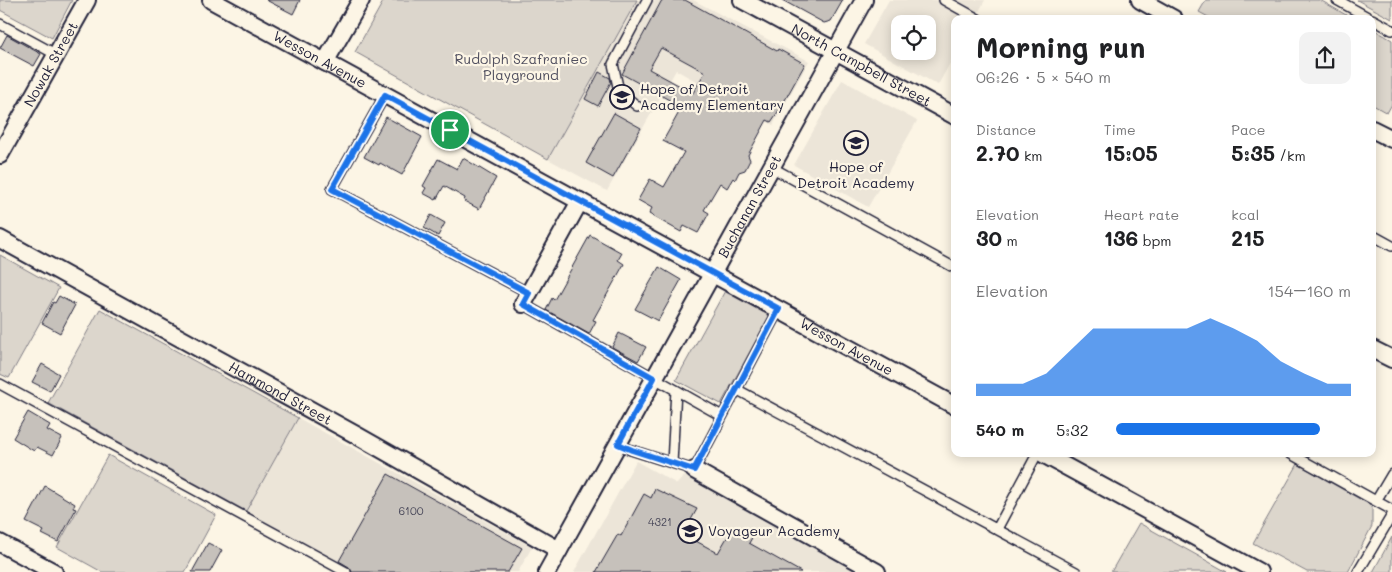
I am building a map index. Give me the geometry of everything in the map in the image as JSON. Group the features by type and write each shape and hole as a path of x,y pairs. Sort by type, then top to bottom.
{"street":[{"name":"Nowak Street","path":"0,154 87,0"},
{"name":"Wesson Avenue","path":"211,0 951,404"},
{"path":"325,62 361,0"},
{"name":"North Campbell Street","path":"742,0 951,114"},
{"name":"Buchanan Street","path":"547,572 864,0"},
{"path":"1140,0 1167,15"},
{"path":"1376,131 1392,140"},
{"path":"526,298 580,201"},
{"name":"Hammond Street","path":"0,239 358,436 559,550"},
{"path":"1376,350 1392,359"},
{"path":"1048,457 1259,572"},
{"path":"694,470 877,572"},
{"path":"0,543 54,572"}],"lane":[{"path":"637,106 620,91 613,64 647,0"},
{"path":"944,0 971,15"},
{"path":"1337,0 1365,15"},
{"path":"1376,21 1392,30"},
{"path":"0,24 57,55"},
{"path":"385,95 332,189 526,298 654,378 722,416"},
{"path":"771,167 951,266"},
{"path":"1376,238 1392,246"},
{"path":"618,444 694,470 779,309"},
{"path":"0,384 346,572"},
{"path":"736,389 1076,572"},
{"path":"672,463 676,390"},
{"path":"997,529 1035,457"},
{"path":"1296,457 1392,510"},
{"path":"1376,501 1392,474"},
{"path":"1358,572 1392,515"}],"shaded area":[{"name":"Hope of Detroit Academy Elementary","path":"637,0 693,0 809,61 773,125 676,70 607,191 548,159"},
{"path":"889,0 985,0 977,15 951,15 951,61 938,85 893,60 936,60 936,15 891,15 891,59 864,44"},
{"name":"Hope of Detroit Academy","path":"842,80 917,121 868,207 794,165"},
{"path":"298,418 532,547 518,572 356,572 246,511"},
{"name":"Voyageur Academy","path":"636,461 677,484 684,476 857,572 574,572"}],"green space":[{"path":"0,0 72,0 52,38 0,10"},
{"name":"Rudolph Szafraniec Playground","path":"384,0 637,0 548,159 355,52"},
{"path":"1206,0 1320,0 1346,15 1205,15 1199,12"},
{"path":"1357,0 1392,0 1392,19"},
{"path":"1376,31 1392,40 1392,104 1387,113 1376,107"},
{"path":"0,255 59,288 9,378 0,374"},
{"path":"726,289 771,313 721,404 676,380"},
{"path":"100,309 298,418 246,511 48,403"},
{"path":"108,455 216,515 185,572 102,572 57,547"},
{"path":"1298,464 1372,506 1372,526 1348,572 1307,572 1253,543"},
{"path":"1139,523 1227,572 1111,572"},
{"path":"1392,537 1392,572 1373,572"}],"building":[{"path":"266,0 300,0 293,14"},
{"path":"662,0 685,0 777,51 778,49 805,64 780,109 771,122 767,120 748,155 750,160 745,170 739,172 735,180 733,178 727,188 720,183 704,210 709,213 698,233 684,226 681,232 649,214 652,208 638,200 650,179 664,187 684,152 663,141 682,107 622,74","holes":["661,48 705,72 693,93 649,69"]},
{"path":"782,0 843,0 831,21 824,23"},
{"path":"7,35 41,54 34,66 0,48"},
{"path":"599,72 610,78 611,82 598,106 585,99"},
{"path":"614,113 641,128 613,178 586,163"},
{"path":"386,117 422,137 402,175 364,157"},
{"path":"463,158 496,178 479,209 464,201 465,198 444,186 436,200 423,193 426,188 423,186 438,159 457,169"},
{"path":"431,215 445,223 438,236 424,228"},
{"path":"590,235 622,253 618,260 624,264 593,320 596,321 589,334 546,310 552,298 554,300"},
{"path":"659,267 681,280 658,321 635,309"},
{"path":"59,296 75,305 60,333 42,323 53,302 55,303"},
{"path":"619,333 646,347 638,361 612,347"},
{"path":"42,364 59,374 50,391 32,382"},
{"path":"28,412 50,425 47,430 62,438 53,455 37,447 34,451 13,438"},
{"path":"388,474 522,548 508,572 352,572 349,567 339,561"},
{"path":"45,486 75,504 73,508 76,509 58,542 42,534 44,531 26,522"},
{"path":"655,489 697,509 683,534 718,553 732,529 741,534 742,530 753,536 749,543 801,572 596,572 618,534 621,536 644,494 651,498"},
{"path":"208,543 222,550 210,572 192,572"}],"place":[{"name":"Hope of Detroit Academy Elementary","path":"622,97"},
{"name":"Hope of Detroit Academy","path":"856,143"},
{"name":"Voyageur Academy","path":"690,531"}],"route":[{"path":"385,95 450,130 779,309 694,470 618,444 654,378 523,304 529,293 332,189 385,95"}]}
